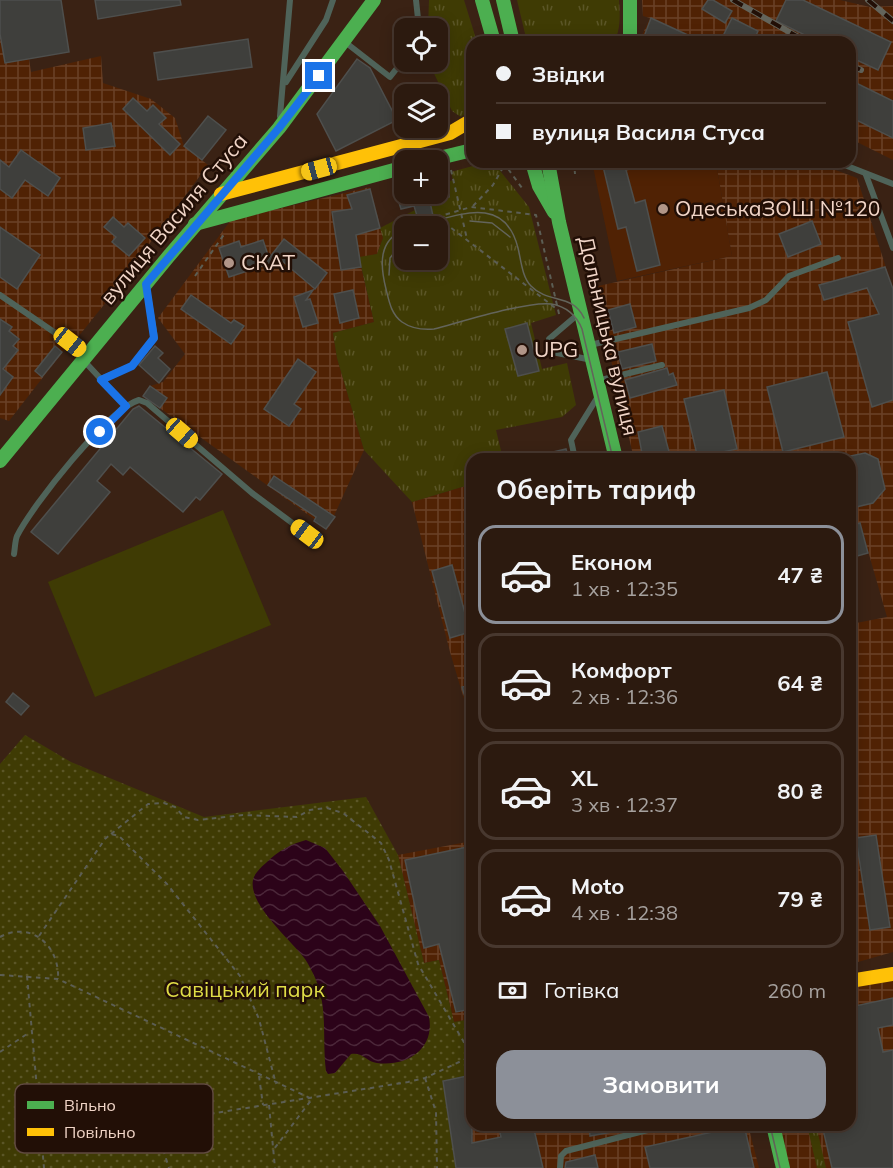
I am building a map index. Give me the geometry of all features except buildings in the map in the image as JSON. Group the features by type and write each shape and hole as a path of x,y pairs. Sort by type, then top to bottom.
{"main road":[{"name":"вулиця Василя Стуса","path":"0,461 195,224 279,128 374,0"},
{"path":"482,0 492,36"},
{"path":"503,0 512,36"},
{"path":"622,36 630,7"},
{"path":"630,7 630,36"},
{"path":"221,194 426,140 450,133 466,124"},
{"path":"448,156 466,151"},
{"path":"516,168 539,186"},
{"name":"Дальницька вулиця","path":"534,168 539,186 559,222"},
{"name":"Дальницька вулиця","path":"550,168 554,180 559,222 615,453"},
{"path":"554,180 557,168"},
{"path":"195,224 394,170"},
{"path":"856,980 893,974"},
{"path":"774,1131 783,1168"}],"lane":[{"path":"279,128 285,84 290,0"},
{"path":"285,84 326,20 333,0"},
{"path":"416,0 418,18"},
{"path":"344,42 390,77 394,72"},
{"path":"849,168 893,184"},
{"path":"866,176 893,248"},
{"path":"589,345 749,308 766,300 789,276 838,258"},
{"path":"101,380 132,366 154,338 146,284"},
{"path":"0,295 85,357 101,380 126,406"},
{"path":"581,311 563,330 549,339 552,352 592,360"},
{"path":"574,453 571,440 599,386 662,365"},
{"path":"14,554 17,537 47,491 74,457 126,406 139,400 147,403 252,493 307,534"},
{"path":"560,1168 561,1156 566,1151 644,1131"}],"path":[{"path":"448,167 453,174 458,211 467,239"},
{"path":"471,207 493,185 505,168"},
{"path":"512,168 522,188"},
{"path":"574,168 575,174"},
{"path":"558,310 436,217 471,207 536,215 563,330"},
{"path":"195,276 226,231"},
{"path":"39,936 105,839 148,804 164,803 175,807 184,817 198,820 243,815 297,817 310,810 327,808 343,813 381,843 389,860 418,964 466,1046"},
{"path":"111,834 126,841 167,884 240,976 259,1019 276,1084"},
{"path":"0,937 15,932 39,936 56,955 59,967 58,979"},
{"path":"0,975 58,979 259,1076 312,1099"},
{"path":"27,976 36,1084"},
{"path":"0,1052 31,1032"},
{"path":"213,1114 425,1078 466,1059"},
{"path":"259,1076 263,1106"},
{"path":"425,1078 436,1112 437,1168"},
{"path":"274,1149 312,1099"},
{"path":"269,1105 275,1168"},
{"path":"42,1153 44,1168"},
{"path":"164,1153 169,1168"}],"shaded area":[{"path":"0,0 20,0 31,72 101,56 103,83 151,99 175,118 184,146 208,165 107,301 78,337 75,336 9,421 0,418"},
{"path":"642,0 840,0 870,7 893,6 893,160 856,142 856,36 642,36 650,18 643,16"},
{"name":"ОдеськаЗОШ №120","path":"593,168 717,168 732,256 617,281"},
{"path":"717,168 830,168 857,178 893,289 893,952 856,963 856,623 887,617 860,523 856,524 856,453 633,453 594,287 732,256"},
{"path":"370,187 383,238 377,254 359,258 374,322 333,333 337,358 364,450 328,529 143,396 150,386 163,382 185,354 158,318 231,220"},
{"path":"466,486 466,706 450,652 412,502"},
{"path":"466,842 466,1020 454,1022 439,960 424,963 398,855"},
{"path":"893,981 893,1168 788,1168 779,1131 856,1131 856,986"},
{"path":"466,1077 466,1131 750,1131 759,1168 456,1168 443,1081"}],"green space":[{"path":"429,0 464,0 475,36 466,36 466,113 461,117 452,111 448,103 448,84 439,84 433,72 448,72 448,18 428,18"},
{"path":"517,0 619,0 620,21 616,36 526,36"},
{"path":"466,168 498,168 529,207 556,315 531,323 542,369 567,363 576,405 562,417 496,430 502,453 466,453 466,486 412,502 364,450 337,358 333,333 374,322 359,257 377,254 383,238 380,228 394,221 394,270 448,270 448,216 403,216 436,204 448,204 448,182 453,180 451,172"},
{"path":"223,510 271,625 95,697 48,582"},
{"name":"Савіцький парк","path":"25,735 71,762 204,817 366,797 398,855 424,963 439,960 454,1022 466,1020 466,1077 443,1081 456,1168 0,1168 0,764"},
{"path":"808,1131 817,1131 826,1168 817,1168"}],"water":[{"path":"306,840 325,848 343,871 380,926 429,1017 428,1038 417,1053 409,1058 399,1062 377,1063 359,1054 351,1054 335,1073 328,1074 326,1071 322,1002 316,980 305,959 264,911 253,890 253,880 263,866 285,848"}],"tram line":[{"path":"448,217 476,213 490,214 502,220 511,231 524,273 531,286 538,292 573,305 584,318"},
{"path":"470,221 492,223 510,237"},
{"path":"394,236 383,254 384,280 391,307 398,319 406,324 417,328 434,329 477,317 540,304 556,305 566,309 574,316 582,329 612,453"},
{"path":"389,275 390,258 394,253"},
{"path":"771,1131 780,1168"}],"railway":[{"path":"733,0 796,36"},
{"path":"868,0 893,21"},
{"path":"856,68 861,70"}],"traffic: fast":[{"path":"0,461 168,257 279,128 374,0"},
{"path":"482,0 492,36"},
{"path":"503,0 512,36"},
{"path":"630,0 630,36"},
{"path":"448,156 466,151"},
{"path":"534,168 539,186 554,212"},
{"path":"549,168 559,222 615,453"},
{"path":"195,224 394,170"},
{"path":"774,1131 783,1168"}],"traffic: slow":[{"path":"221,194 450,133 466,124"},
{"path":"856,980 893,974"}],"place":[{"name":"ОдеськаЗОШ №120","path":"663,209"},
{"name":"СКАТ","path":"229,263"},
{"name":"UPG","path":"522,350"}],"route":[{"path":"100,432 126,406 101,380 132,366 154,338 146,284 279,128 319,76"}]}
